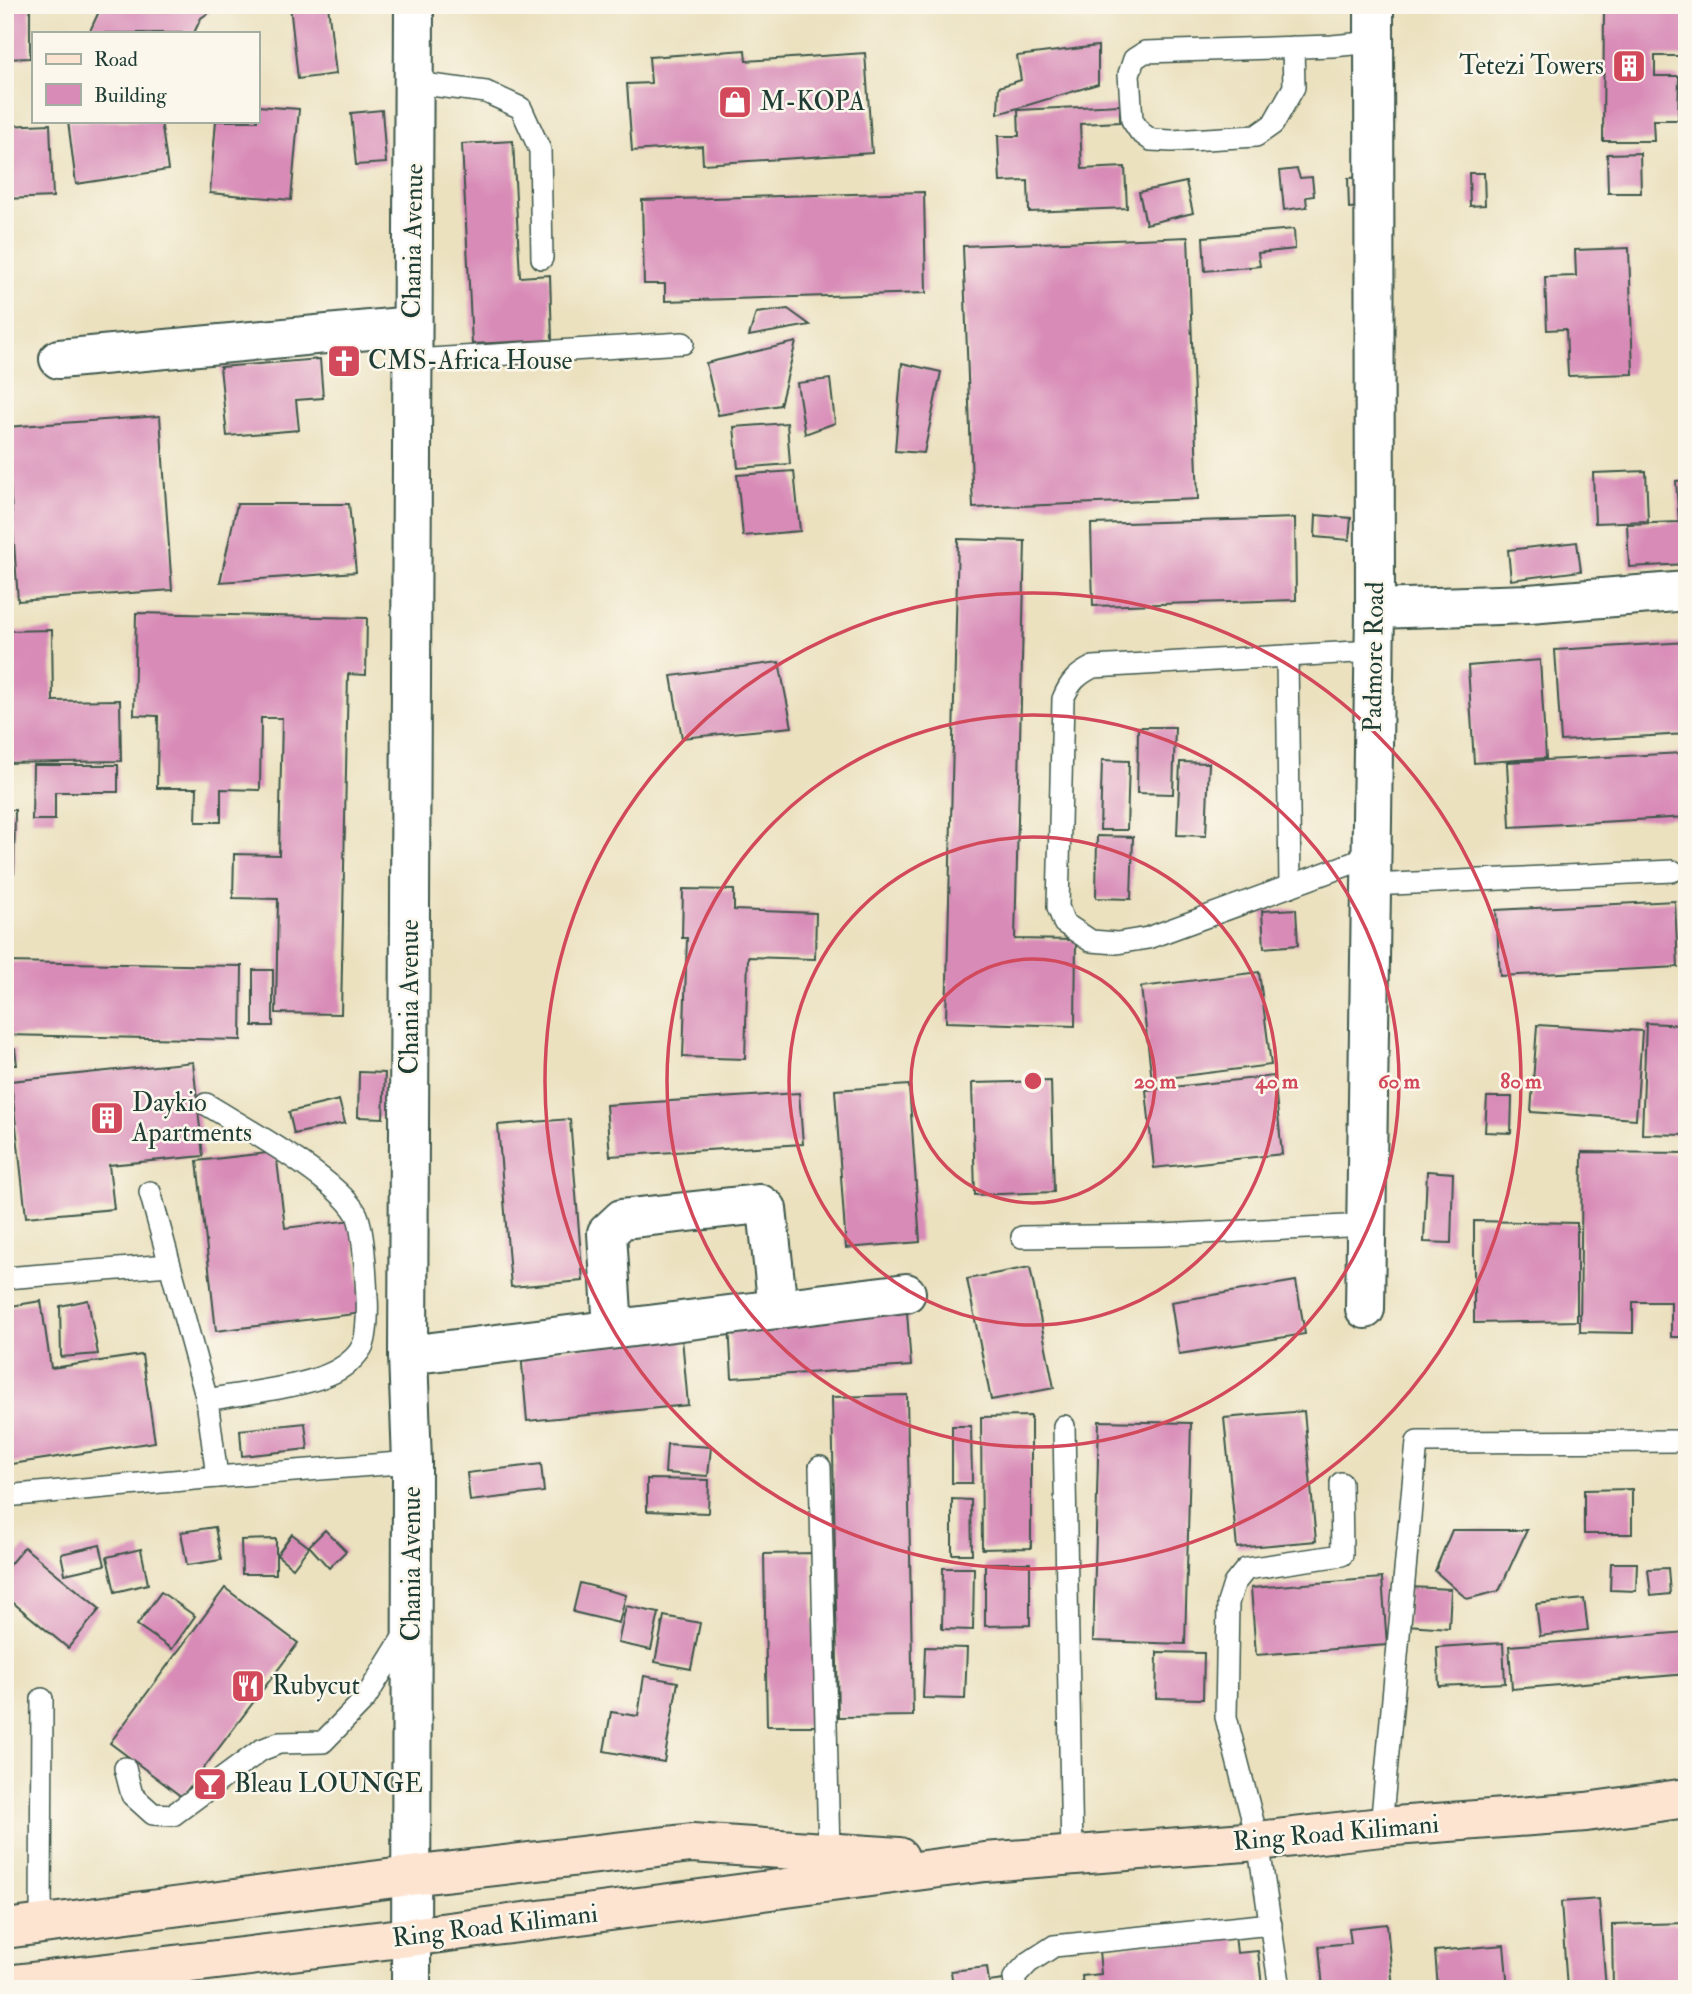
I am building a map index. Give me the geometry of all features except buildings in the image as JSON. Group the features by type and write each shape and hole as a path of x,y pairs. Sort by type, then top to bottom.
{"main road":[{"name":"Ring Road Kilimani","path":"5,1985 410,1937 985,1862 1586,1812 1687,1798"},
{"name":"Ring Road Kilimani","path":"23,1926 692,1843 985,1862"}],"street":[{"name":"Chania Avenue","path":"411,1989 412,1462 408,1354 414,5"},
{"name":"Padmore Road","path":"1365,1309 1375,609 1374,24"},
{"path":"59,359 413,343"},
{"path":"1375,609 1529,604 1687,592"},
{"path":"613,1329 607,1233 622,1219 760,1204 767,1209 778,1309"},
{"path":"408,1354 906,1293"}],"lane":[{"path":"1293,47 1294,86 1273,124 1256,136 1151,140 1140,132 1132,120 1129,75 1134,59 1145,51 1293,47 1374,24"},
{"path":"415,83 486,92 521,108 540,150 542,258"},
{"path":"413,343 682,343"},
{"path":"1374,651 1093,667 1078,674 1069,684 1063,699 1058,907 1064,923 1091,941 1117,943 1148,937 1290,886 1371,871 1673,871"},
{"path":"1287,656 1290,886"},
{"path":"206,1104 298,1161 342,1197 357,1214 368,1304 363,1345 352,1360 340,1369 317,1380 207,1400"},
{"path":"150,1192 207,1400 217,1476"},
{"path":"1022,1237 1162,1235 1367,1224"},
{"path":"5,1278 169,1265"},
{"path":"1064,1426 1072,1855"},
{"path":"1381,1827 1417,1442 1687,1441"},
{"path":"5,1496 217,1476 412,1462"},
{"path":"820,1467 829,1852"},
{"path":"1280,1989 1258,1841 1226,1717 1228,1603 1234,1584 1246,1569 1342,1555 1341,1483"},
{"path":"125,1768 132,1795 153,1814 173,1815 261,1750 279,1743 323,1742 365,1699 412,1623"},
{"path":"23,1926 42,1699"},
{"path":"1016,1989 1014,1978 1028,1963 1054,1946 1271,1924"}],"place":[{"name":"Tetezi Towers","path":"1629,66"},
{"name":"M-KOPA","path":"735,102"},
{"name":"CMS-Africa House","path":"344,361"},
{"name":"Daykio Apartments","path":"107,1118"},
{"name":"Rubycut","path":"248,1686"},
{"name":"Bleau LOUNGE","path":"210,1784"}]}
